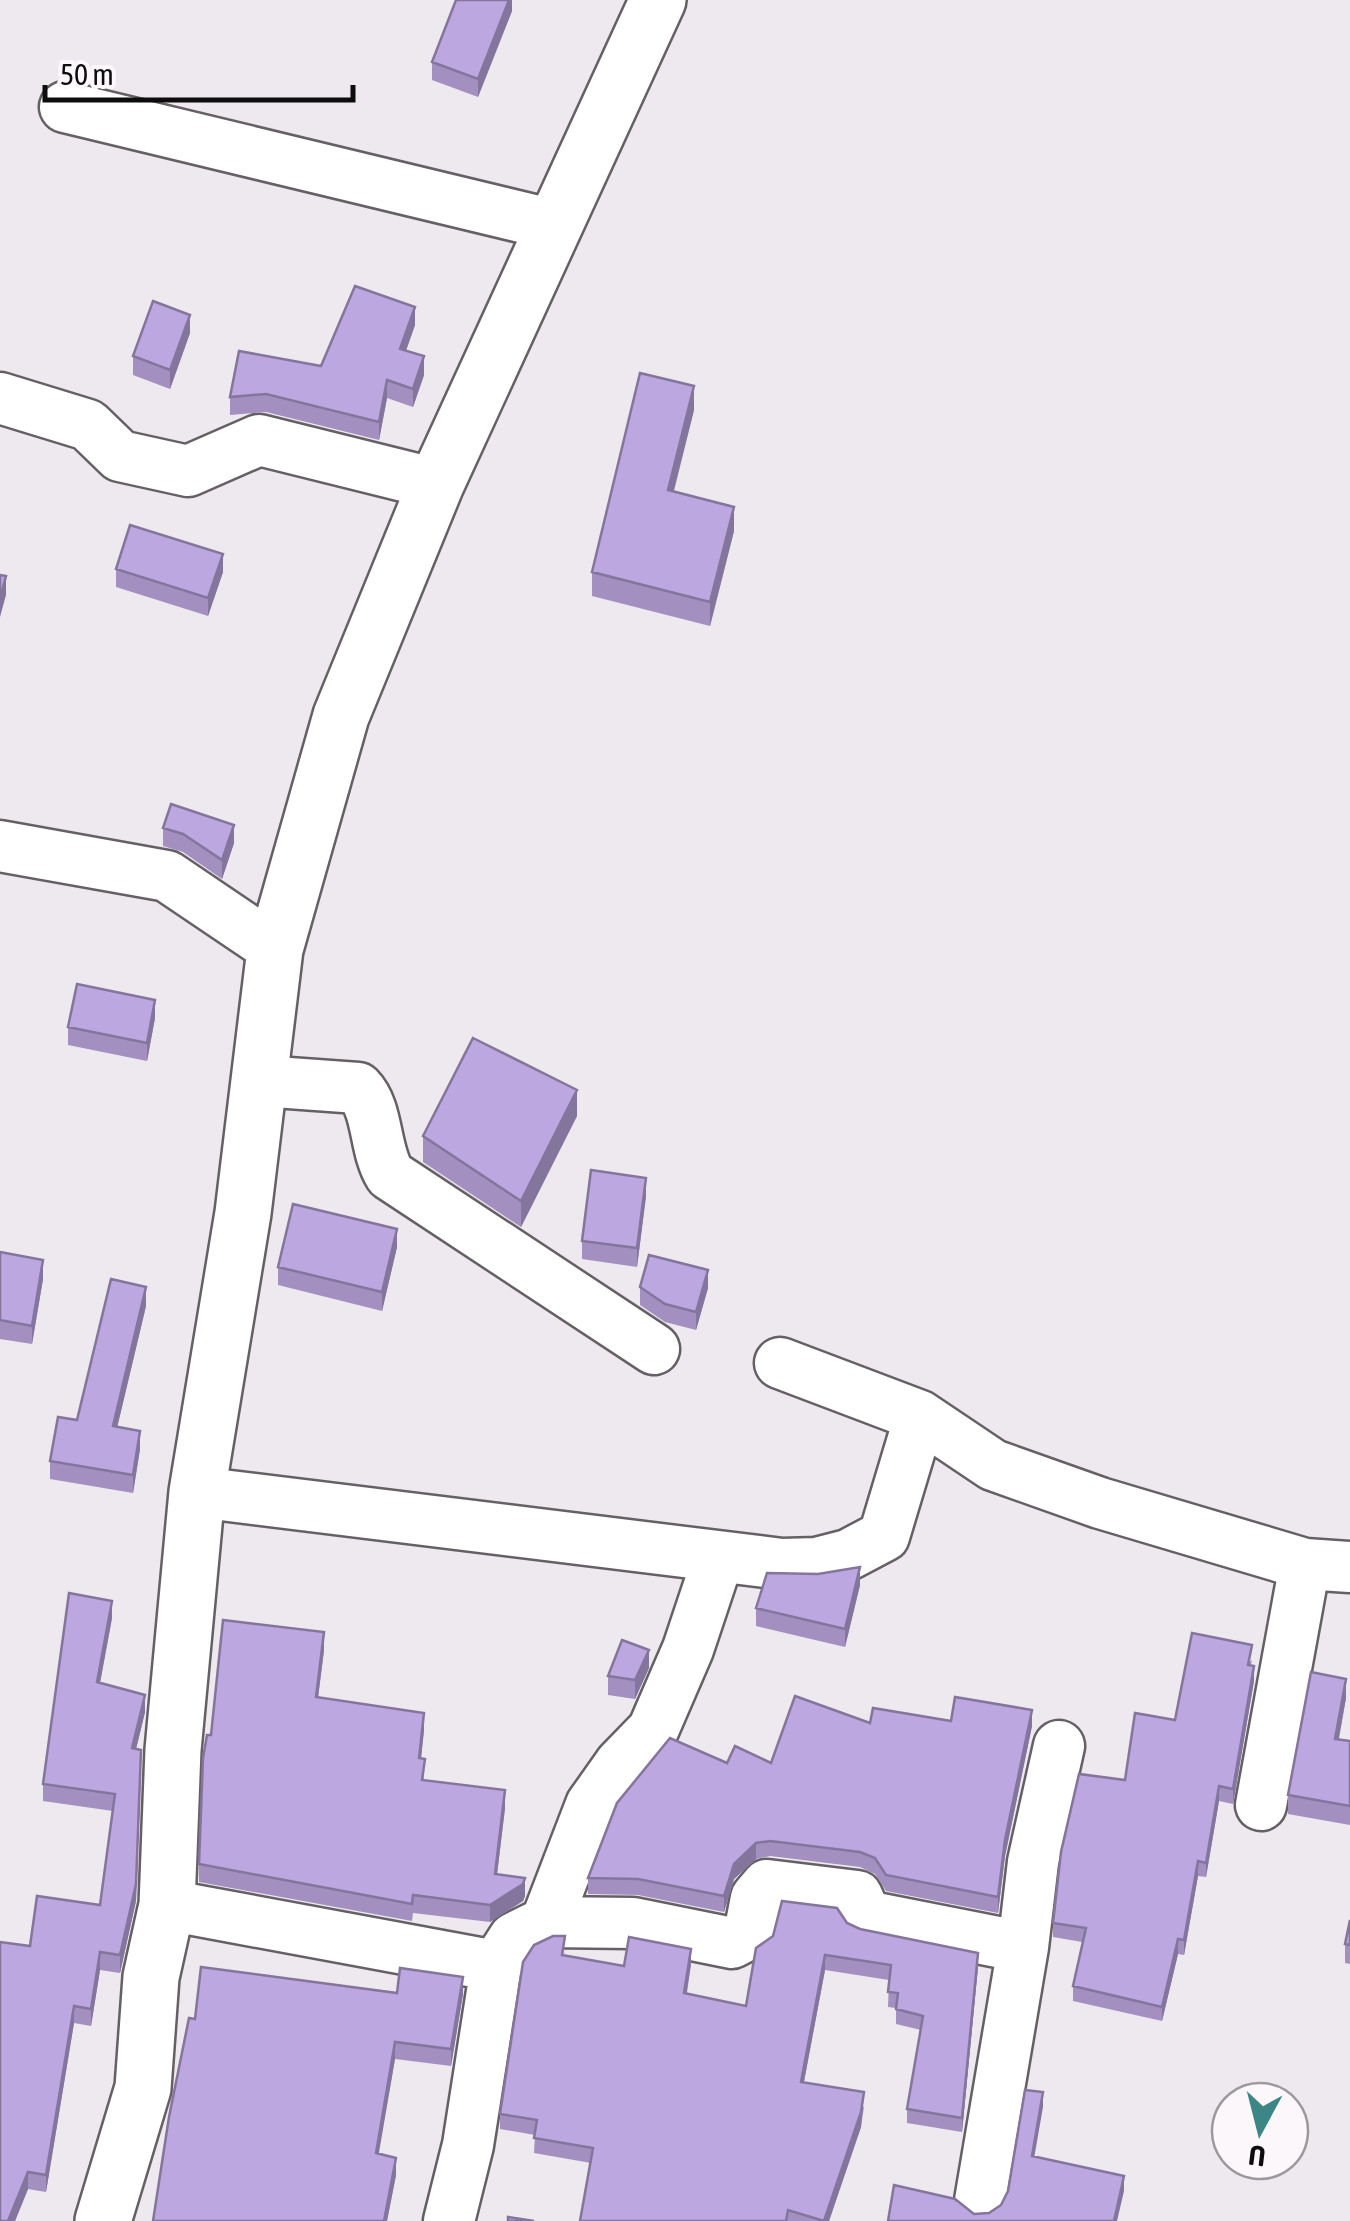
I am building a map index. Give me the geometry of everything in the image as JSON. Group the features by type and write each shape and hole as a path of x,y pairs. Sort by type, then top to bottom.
{"street":[{"path":"103,2221 143,2088 151,1977 167,1905 173,1750 197,1492 261,1081 275,950 341,716 436,484 658,0"},
{"path":"65,106 554,225"},
{"path":"0,398 88,425 120,456 188,471 259,440 436,484"},
{"path":"0,846 167,876 275,950"},
{"path":"261,1081 358,1088 366,1099 381,1161 390,1174 654,1349"},
{"path":"780,1363 920,1416 992,1465 1100,1503 1328,1565 1261,1805"},
{"path":"197,1492 454,1520 718,1558 816,1563 848,1556 884,1536 920,1416"},
{"path":"546,1922 591,1805 620,1764 654,1730 688,1649 718,1558"},
{"path":"980,2201 1023,1947 1033,1862 1059,1746"},
{"path":"449,2221 468,2145 496,1966 514,1938 546,1922 632,1923 732,1943 749,1934 756,1898 767,1885 780,1885 857,1896 866,1916 1023,1947"},
{"path":"167,1905 496,1966"}],"building":[{"path":"456,0 509,0 478,79 432,62"},
{"path":"355,286 415,307 400,349 424,356 413,389 387,380 379,422 266,394 230,397 239,351 321,366"},
{"path":"153,301 190,315 170,370 133,356"},
{"path":"640,373 694,386 668,490 734,507 710,602 592,572"},
{"path":"130,525 223,554 208,598 116,569"},
{"path":"0,575 6,576 0,599"},
{"path":"171,804 234,825 222,860 183,834 163,828"},
{"path":"77,984 155,1000 147,1043 68,1027"},
{"path":"473,1038 577,1090 521,1201 423,1136"},
{"path":"591,1170 646,1178 637,1248 582,1241"},
{"path":"293,1204 397,1229 382,1292 278,1267"},
{"path":"0,1252 43,1260 32,1326 0,1320"},
{"path":"649,1255 708,1270 696,1312 665,1304 640,1287"},
{"path":"111,1279 146,1287 113,1426 140,1431 133,1475 50,1461 58,1417 77,1420"},
{"path":"860,1567 845,1629 756,1608 767,1573 818,1574"},
{"path":"69,1593 112,1601 97,1682 145,1695 132,1748 141,1750 136,1884 120,1955 100,1952 91,2009 74,2006 46,2175 28,2172 8,2221 0,2221 0,1942 30,1946 37,1896 100,1905 115,1794 43,1784"},
{"path":"223,1620 324,1632 316,1697 424,1713 419,1758 425,1759 422,1780 505,1790 495,1874 525,1878 523,1884 490,1905 413,1895 412,1904 199,1864 203,1758 207,1735 211,1735"},
{"path":"1192,1633 1252,1645 1248,1665 1254,1666 1233,1789 1219,1786 1206,1863 1198,1861 1184,1940 1178,1939 1162,2007 1073,1986 1086,1928 1053,1923 1061,1852 1079,1774 1125,1780 1135,1713 1175,1720"},
{"path":"622,1640 649,1650 635,1680 608,1676"},
{"path":"1311,1672 1346,1679 1335,1739 1350,1741 1350,1806 1288,1795"},
{"path":"795,1696 870,1723 873,1708 951,1721 955,1697 1032,1710 1005,1840 998,1897 886,1875 875,1858 860,1852 770,1841 756,1843 734,1864 724,1896 638,1879 588,1878 617,1803 670,1738 727,1763 735,1746 771,1763"},
{"path":"782,1901 837,1908 847,1923 860,1929 978,1953 962,2118 907,2109 923,2016 896,2009 898,1993 888,1992 891,1965 825,1955 801,2082 864,2092 861,2112 824,2221 788,2210 786,2221 580,2221 593,2148 534,2138 537,2120 500,2114 523,1962 534,1945 553,1936 565,1936 562,1955 624,1966 629,1937 691,1949 684,1993 746,2006 756,1948 773,1936"},
{"path":"201,1967 397,1993 400,1968 463,1977 451,2049 395,2042 376,2153 396,2158 384,2221 153,2221 189,2018 195,2019"},
{"path":"1025,2090 1043,2092 1032,2156 1124,2176 1114,2221 888,2221 894,2185 955,2199 974,2214 989,2213 1001,2205 1008,2191"}]}
